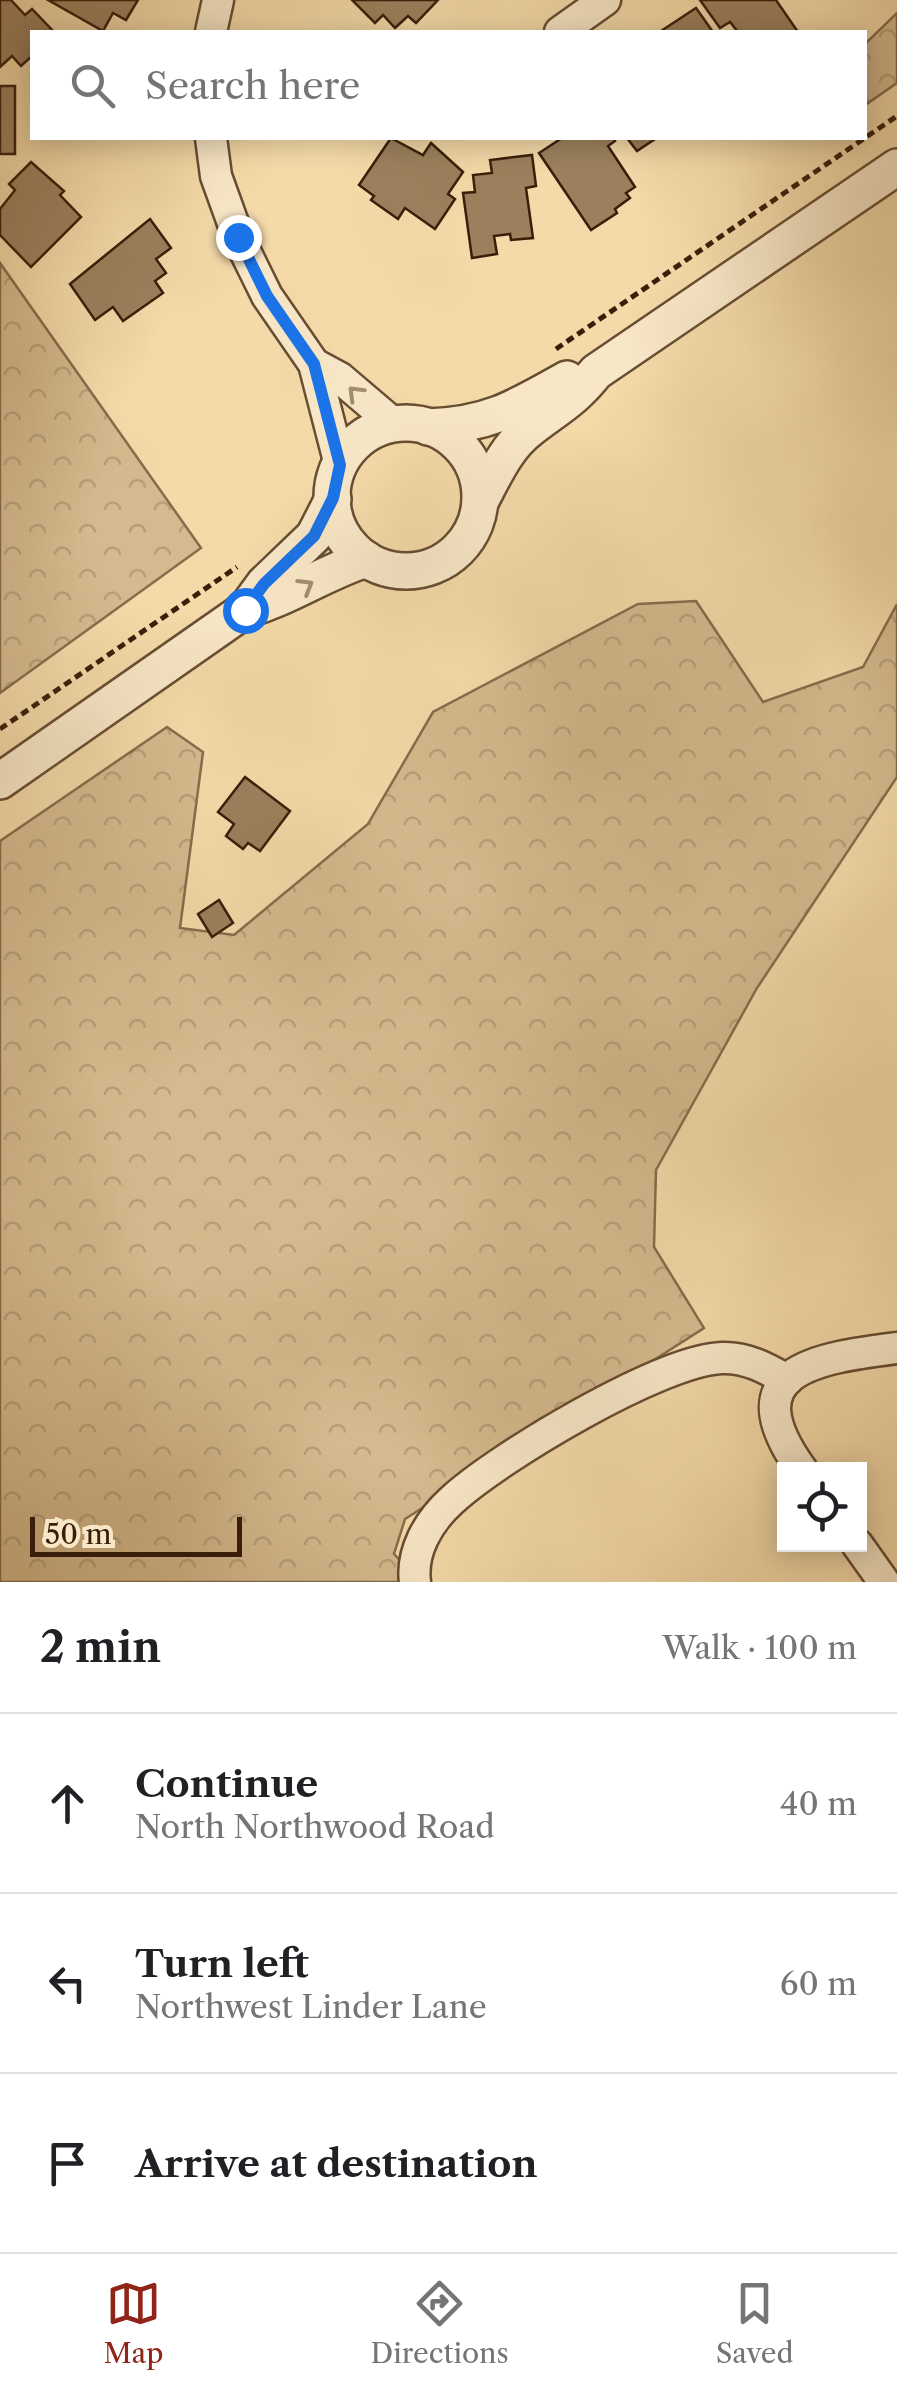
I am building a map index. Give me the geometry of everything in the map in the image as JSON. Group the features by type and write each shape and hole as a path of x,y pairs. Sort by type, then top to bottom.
{"street":[{"path":"212,30 218,0"},
{"path":"563,30 605,0"},
{"path":"211,140 216,176 238,237 267,296 314,364 336,482 339,527 366,559 398,571 416,571 448,559 471,534 480,502 502,460 528,430 574,401 596,372 897,167"},
{"path":"314,364 411,426 444,433 467,456 480,486 480,502"},
{"path":"245,610 264,584 314,536 336,482 368,434 411,426 470,425 507,414 572,376 596,372"},
{"path":"0,781 245,610 283,599 330,571 366,559"},
{"path":"797,1462 778,1429 775,1408 786,1380 825,1357 897,1348"},
{"path":"415,1582 412,1564 423,1536 450,1502 499,1467 628,1392 690,1362 725,1357 758,1364 786,1380"},
{"path":"863,1552 884,1582"}],"green space":[{"path":"897,13 897,83 867,104 867,42"},
{"path":"0,263 201,548 0,693"},
{"path":"696,601 763,702 863,667 897,604 897,777 757,988 656,1170 654,1247 704,1328 405,1519 394,1554 421,1582 0,1582 0,841 167,727 203,752 180,928 234,935 368,824 433,712 638,604"}],"building":[{"path":"0,0 11,0 25,15 32,9 52,30 30,30 30,58 21,66 12,56 0,67"},
{"path":"48,0 138,0 126,20 113,13 101,30"},
{"path":"352,0 438,0 416,23 408,16 395,28 383,15 375,23"},
{"path":"700,0 776,0 797,30 736,30 730,22 720,28"},
{"path":"696,8 712,30 663,30"},
{"path":"0,86 15,86 15,154 0,154"},
{"path":"390,140 423,155 431,143 463,172 448,194 455,199 435,229 405,208 398,219 371,200 374,196 359,185"},
{"path":"559,140 614,140 608,146 635,187 626,193 630,198 615,209 617,213 591,230 539,153"},
{"path":"629,140 654,140 637,151"},
{"path":"532,155 536,186 526,188 533,238 511,240 510,234 494,236 497,254 472,258 463,193 475,192 473,175 492,173 490,160"},
{"path":"31,162 64,191 60,195 81,217 31,267 0,235 0,209 15,190 9,184"},
{"path":"150,219 171,248 156,259 166,273 155,281 163,293 123,321 113,307 95,320 70,284"},
{"path":"245,777 290,811 260,851 248,843 243,849 226,836 234,824 218,812"},
{"path":"219,900 233,923 212,937 198,914"}],"route":[{"path":"238,237 267,296 314,364 318,394 330,422 340,465 333,498 314,536 264,584 245,610"}]}
